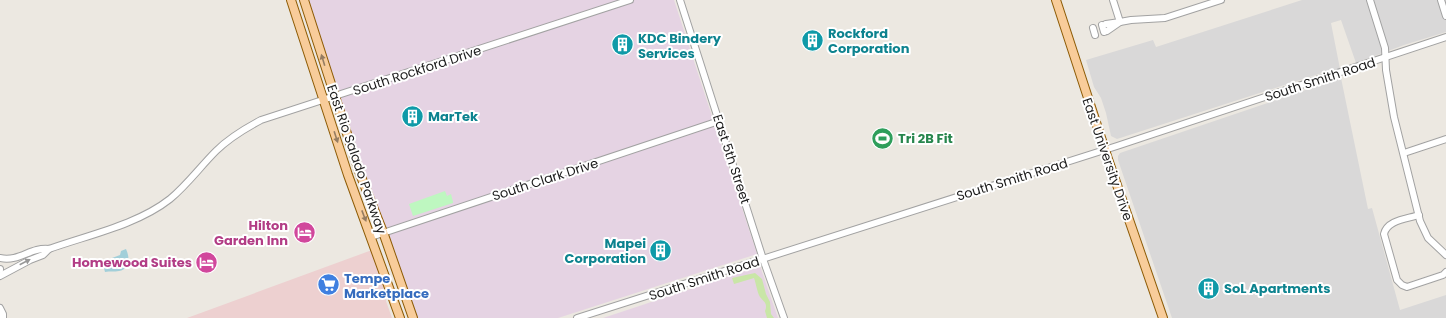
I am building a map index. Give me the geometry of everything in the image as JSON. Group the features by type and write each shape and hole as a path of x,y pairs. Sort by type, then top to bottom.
{"main road":[{"name":"East Rio Salado Parkway","path":"291,0 348,175 400,318"},
{"name":"East Rio Salado Parkway","path":"304,0 360,174 383,232 413,318"},
{"name":"East University Drive","path":"1056,0 1105,150 1163,318"}],"street":[{"name":"South Rockford Drive","path":"0,258 14,259 41,248 49,249 129,222 145,215 162,205 179,191 217,150 240,132 261,120 630,0"},
{"name":"East 5th Street","path":"680,0 784,318"},
{"path":"1113,0 1120,22"},
{"path":"1105,28 1120,22 1131,20 1165,18 1221,0"},
{"path":"1370,0 1385,48 1386,70 1394,117 1418,214 1428,238 1446,255"},
{"path":"1441,0 1446,16"},
{"path":"1093,28 1095,35"},
{"name":"South Smith Road","path":"577,318 603,311 1105,150 1446,37"},
{"name":"South Clark Drive","path":"371,237 719,121"},
{"path":"1404,153 1446,139"},
{"path":"1418,214 1391,224 1385,230 1385,236 1397,280 1402,285 1407,287 1443,275 1446,272"},
{"name":"South Rockford Drive","path":"0,276 30,260 43,255 49,249"},
{"path":"0,308 3,314 1,318"},
{"path":"603,311 606,318"}],"shaded area":[{"path":"308,0 674,0 757,254 558,318 418,318 362,165"},
{"path":"1302,0 1446,0 1446,32 1404,45 1356,63 1341,20 1331,23 1340,69 1325,72 1117,139 1111,136 1106,113 1101,98 1094,87 1086,60 1153,40 1156,47"},
{"path":"1341,78 1368,209 1372,208 1400,310 1446,295 1446,318 1172,318 1118,160 1120,153"},
{"name":"Tempe Marketplace","path":"372,250 380,270 386,301 392,318 187,318"},
{"path":"760,266 778,318 603,318"}],"green space":[{"path":"445,191 447,196 451,194 453,203 413,216 409,204"},
{"path":"755,273 762,279 770,302 771,314 774,318 767,318 765,311 766,304 759,295 754,278 734,284 732,278"}],"water":[{"path":"126,249 128,262 125,268 119,271 105,272 103,265 113,260 112,258 120,255 121,251"}],"place":[{"name":"Rockford Corporation","path":"813,40"},
{"name":"KDC Bindery Services","path":"623,45"},
{"name":"MarTek","path":"412,116"},
{"name":"Tri 2B Fit","path":"882,138"},
{"name":"Hilton Garden Inn","path":"304,232"},
{"name":"Mapei Corporation","path":"661,250"},
{"name":"Homewood Suites","path":"207,262"},
{"name":"Tempe Marketplace","path":"329,285"},
{"name":"SoL Apartments","path":"1208,288"}]}
